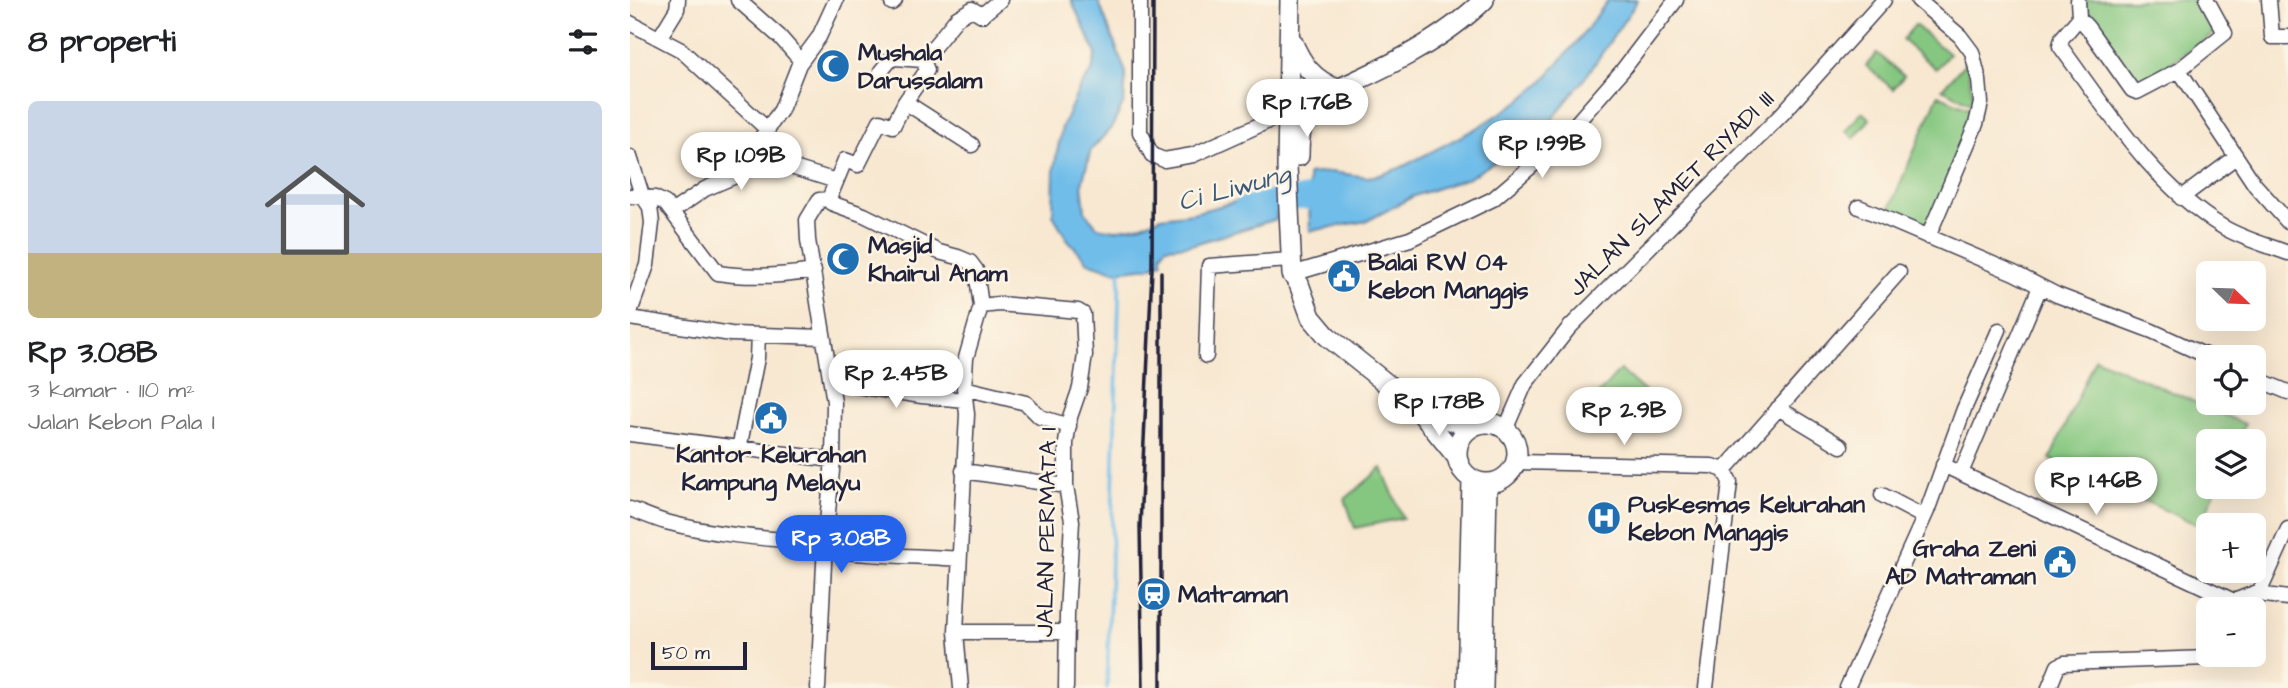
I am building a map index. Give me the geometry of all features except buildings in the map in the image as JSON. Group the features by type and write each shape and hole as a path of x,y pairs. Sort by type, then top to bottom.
{"street":[{"path":"660,37 677,9 678,0"},
{"path":"738,0 780,37 801,61"},
{"path":"673,211 705,188 733,177 780,110 801,61 819,37 836,0"},
{"path":"923,60 957,19 972,9 982,15 1000,0"},
{"path":"1140,0 1140,132 1152,155 1164,160 1194,155 1363,79 1411,55 1450,29 1484,0"},
{"path":"1290,0 1291,39 1286,113 1293,166 1296,272 1311,317 1326,336 1417,408 1457,457 1462,471 1479,482 1506,478 1517,462 1517,443 1506,428 1485,423 1474,426 1464,434 1458,445 1457,457"},
{"path":"1206,356 1209,266 1296,272 1410,239 1493,199 1560,142 1622,71 1676,0"},
{"name":"JALAN SLAMET RIYADI III","path":"1506,428 1525,384 1569,328 1782,114 1884,0"},
{"path":"1918,0 1960,36 1972,52 1981,103 1976,124 1928,237"},
{"path":"2078,0 2078,18 2062,38 2060,46 2141,154 2181,198 2225,229 2288,253"},
{"path":"2078,18 2132,90 2137,92 2179,70 2225,33 2207,0"},
{"path":"2269,0 2272,37 2288,37"},
{"path":"630,23 681,50 768,130"},
{"path":"1291,39 1300,61 1309,72 1319,81 1337,89"},
{"path":"881,71 891,59 923,60"},
{"path":"829,199 845,160 858,165 880,121 893,126 905,102 927,70 923,60"},
{"path":"2179,70 2255,185 2288,222"},
{"path":"1293,166 1302,121 1312,101"},
{"path":"905,102 972,145"},
{"path":"756,143 794,168 836,181"},
{"path":"630,157 636,196 650,207 647,265 630,312"},
{"path":"2181,198 2236,157"},
{"path":"636,196 655,198 665,203 718,273 737,276 814,271"},
{"path":"818,688 825,546 833,460 834,402 807,220 818,200 829,199"},
{"path":"829,199 831,203 864,215 924,245 970,262 976,270 981,306 966,358 967,414 956,632 961,688"},
{"path":"1860,207 2014,273 2040,287 2196,351"},
{"path":"1724,470 1899,272"},
{"path":"1961,473 2040,287"},
{"name":"JALAN PERMATA I","path":"981,306 1018,305 1078,311 1083,314 1085,355 1080,388 1069,426 1066,486 1072,521 1066,688"},
{"path":"630,318 732,334 823,337"},
{"path":"1847,688 1924,517 1964,409 1998,330"},
{"path":"739,449 757,358 758,335"},
{"path":"831,382 922,396 965,394 1026,403 1040,417 1069,426"},
{"path":"2266,382 2288,392"},
{"path":"1417,408 1474,426"},
{"path":"1778,408 1840,446"},
{"path":"630,434 833,460"},
{"path":"1517,462 1712,466 1724,470 1730,482 1706,688"},
{"path":"1943,465 2217,597"},
{"path":"963,471 1066,486"},
{"path":"1467,688 1479,482"},
{"path":"1479,482 1483,688"},
{"path":"1882,495 1924,517"},
{"path":"630,509 664,522 825,546 849,553 959,559"},
{"path":"2259,593 2288,529"},
{"path":"2251,597 2259,593 2288,598"},
{"path":"956,632 1067,632"},
{"path":"2049,688 2058,666 2064,663 2196,658"}],"green space":[{"path":"2085,0 2200,0 2220,29 2134,88 2078,5"},
{"path":"1915,25 1949,54 1936,69 1902,40"},
{"path":"1877,53 1904,76 1893,89 1866,66"},
{"path":"1966,62 1975,105 1942,89"},
{"path":"1938,95 1978,112 1927,230 1888,212"},
{"path":"1862,112 1870,119 1854,138 1846,131"},
{"path":"2095,358 2196,402 2196,415 2225,415 2245,424 2243,429 2196,429 2196,499 2212,499 2206,513 2196,513 2196,524 2050,459"},
{"path":"1620,370 1651,397 1650,415 1580,415"},
{"path":"1382,468 1403,518 1355,528 1345,499"}],"water":[{"path":"1071,0 1098,0 1126,73 1124,102 1112,127 1091,150 1082,183 1085,211 1097,227 1114,230 1142,225 1161,217 1193,213 1272,192 1277,219 1191,245 1166,247 1162,253 1162,262 1150,267 1114,271 1088,262 1067,239 1053,215 1054,168 1062,127 1079,89 1092,71 1096,53"},
{"path":"1608,0 1638,0 1588,74 1552,120 1513,151 1468,178 1414,196 1367,221 1310,231 1308,174 1331,172 1367,177 1380,175 1402,167 1479,127 1539,85 1582,36"}],"waterway":[{"name":"Ci Liwung","path":"1245,208 1338,191"},
{"path":"1107,688 1120,267"}],"railway":[{"path":"1143,688 1140,526 1152,270 1153,0"},
{"path":"1161,272 1161,688"}],"place":[{"name":"Mushala Darussalam","path":"833,66"},
{"name":"Masjid Khairul Anam","path":"843,259"},
{"name":"Balai RW 04 Kebon Manggis","path":"1344,276"},
{"name":"Kantor Kelurahan Kampung Melayu","path":"771,418"},
{"name":"Puskesmas Kelurahan Kebon Manggis","path":"1604,518"},
{"name":"Graha Zeni AD Matraman","path":"2060,562"},
{"name":"Matraman","path":"1154,594"}]}
